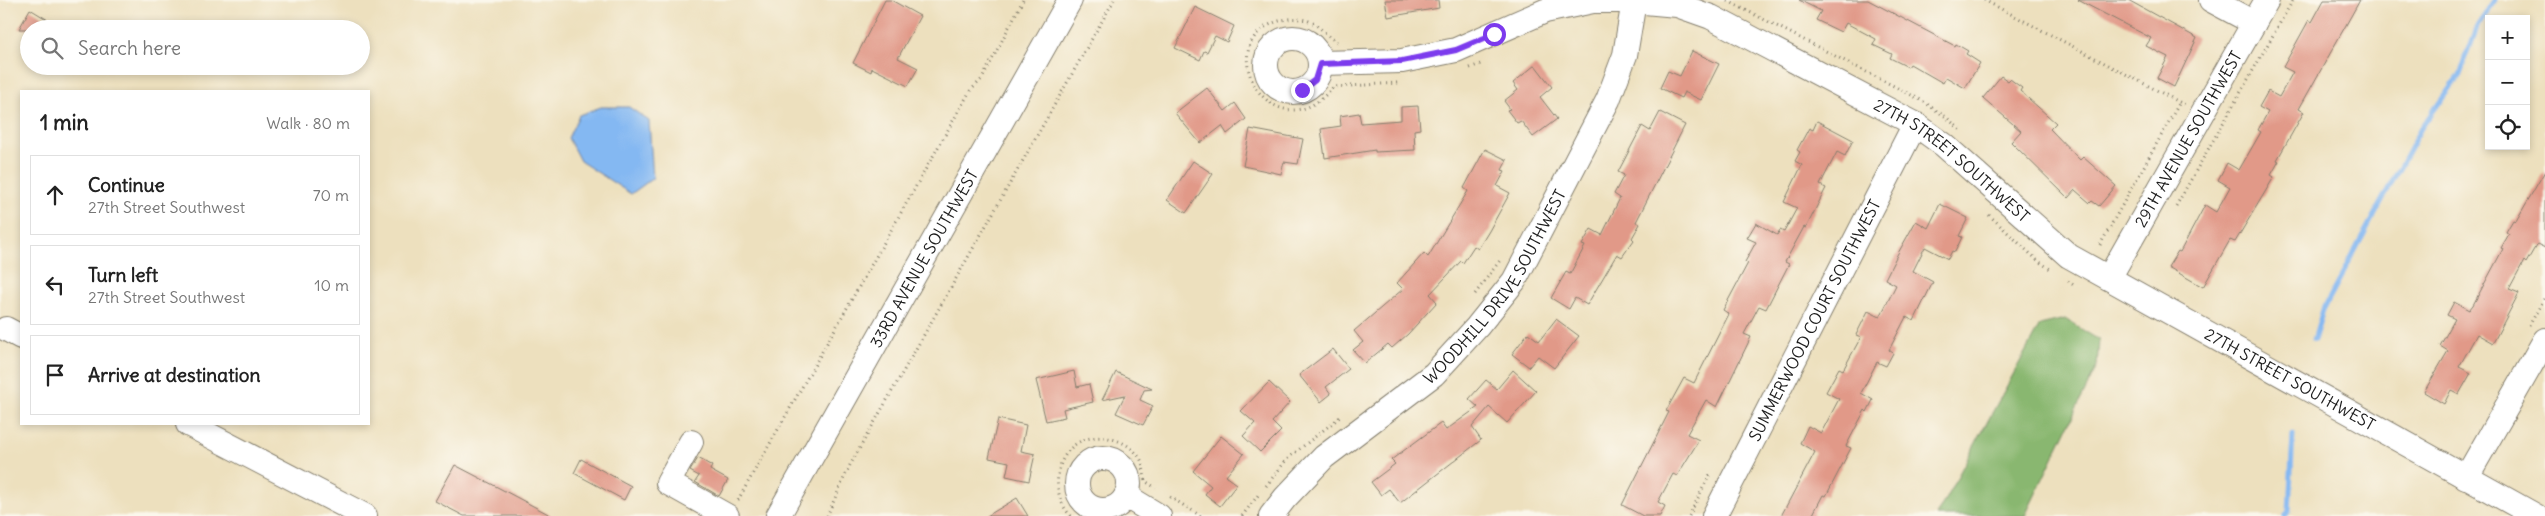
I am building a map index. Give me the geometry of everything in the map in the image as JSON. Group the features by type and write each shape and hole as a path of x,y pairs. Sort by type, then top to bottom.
{"street":[{"name":"33RD AVENUE SOUTHWEST","path":"778,516 1070,0"},
{"path":"2211,0 2254,23"},
{"name":"29TH AVENUE SOUTHWEST","path":"2110,278 2267,0"},
{"name":"27TH STREET SOUTHWEST","path":"1320,64 1402,61 1456,50 1545,11 1593,1 1634,1 1677,5 1711,17 1915,124 1944,145 2046,238 2069,256 2536,516"},
{"name":"WOODHILL DRIVE SOUTHWEST","path":"1271,516 1324,457 1434,374 1477,328 1514,281 1608,100 1625,55 1634,1"},
{"name":"SUMMERWOOD COURT SOUTHWEST","path":"1714,516 1915,124"},
{"path":"2466,478 2545,340"},
{"path":"190,425 365,516"},
{"path":"691,442 668,483 731,512"},
{"path":"1126,496 1164,506"}],"path":[{"path":"731,512 970,91 982,79 1023,0"},
{"path":"827,516 850,467 1114,0"},
{"path":"1984,0 2202,114"},
{"path":"2174,209 2293,0"},
{"path":"1343,44 1308,21 1296,18 1280,19 1262,28 1254,38 1248,54 1248,68 1252,84 1259,95 1281,109 1298,110 1310,106 1324,97 1332,87 1400,83"},
{"path":"1467,69 1491,59"},
{"path":"2100,245 2180,102"},
{"path":"1985,211 2038,261 2075,286"},
{"path":"1472,298 1505,250"},
{"path":"1242,516 1287,459 1348,412"},
{"path":"1071,516 1064,510 1057,490 1058,470 1068,453 1079,442 1098,438 1115,438 1132,448 1142,462 1145,481 1161,491"},
{"path":"1689,516 1711,472"},
{"path":"1164,506 1201,516"}],"green space":[{"path":"2065,319 2099,340 2097,366 2025,516 1936,516 2040,325"}],"water":[{"path":"601,107 629,107 649,121 653,178 631,194 580,161 568,138 579,115"}],"building":[{"path":"885,0 891,0 920,16 898,58 918,68 908,86 872,68 871,72 853,63"},
{"path":"1385,0 1438,0 1439,8 1388,17"},
{"path":"1799,0 1868,0 1955,46 1956,44 1968,51 1966,54 1980,63 1965,88 1946,77 1943,83 1910,64 1908,67 1890,58 1892,54 1873,45 1876,39 1846,23 1841,32 1816,20 1821,11"},
{"path":"2078,0 2128,0 2197,38 2174,87 2157,78 2168,57 2146,46 2151,38"},
{"path":"2324,0 2360,0 2299,109 2304,112 2277,160 2279,161 2271,175 2274,177 2235,242 2230,240 2203,287 2168,267 2178,251 2180,252 2205,205 2216,212 2230,187 2218,180 2227,163 2239,170 2261,132 2258,130 2268,112 2259,107 2268,91 2279,97 2293,72 2283,67 2309,20 2312,22"},
{"path":"1195,7 1234,26 1227,42 1215,36 1207,52 1204,51 1200,60 1175,48"},
{"path":"30,9 48,20 24,20"},
{"path":"1692,51 1719,64 1701,100 1684,92 1681,98 1660,88 1668,71 1680,76"},
{"path":"1535,65 1552,87 1540,97 1557,119 1533,137 1521,121 1517,123 1507,110 1510,109 1504,101 1518,90 1513,83"},
{"path":"2001,76 2008,81 2010,79 2022,88 2020,91 2056,123 2050,129 2080,160 2083,157 2116,186 2099,206 2092,201 2090,203 2075,190 2068,198 2011,142 2021,131 1983,98"},
{"path":"1207,88 1225,111 1235,103 1246,119 1227,134 1222,126 1200,143 1175,113"},
{"path":"1418,106 1420,129 1414,130 1415,150 1375,152 1375,150 1325,158 1321,129 1341,126 1340,116 1359,113 1361,123 1401,120 1401,107"},
{"path":"1660,112 1685,125 1636,222 1640,224 1632,238 1634,240 1622,257 1617,254 1587,305 1575,298 1569,309 1551,298 1566,272 1570,274 1585,246 1582,245 1591,229 1602,235 1620,198 1614,194 1624,175 1618,172 1642,126 1650,131"},
{"path":"1817,121 1853,140 1845,156 1837,152 1820,185 1826,188 1806,228 1804,227 1785,262 1789,264 1766,309 1759,306 1744,334 1751,337 1717,407 1706,400 1687,434 1699,440 1677,476 1673,474 1658,502 1665,506 1660,516 1643,516 1622,505 1669,412 1666,411 1684,378 1694,383 1729,314 1723,310 1748,263 1745,262 1756,242 1747,238 1756,223 1777,235 1780,230 1784,232 1797,208 1784,202 1802,165 1795,161 1800,152 1797,150 1809,128 1813,130"},
{"path":"1250,129 1303,139 1298,164 1284,162 1281,174 1243,166"},
{"path":"1485,149 1507,160 1502,170 1505,171 1497,186 1510,193 1489,231 1478,249 1474,246 1463,263 1461,261 1430,294 1437,302 1408,334 1392,348 1388,344 1365,363 1353,350 1363,342 1354,331 1403,289 1397,283 1424,253 1428,257 1468,191 1464,188"},
{"path":"1193,161 1213,174 1186,213 1167,200"},
{"path":"2545,171 2545,248 2537,244 2526,263 2524,261 2509,289 2519,293 2493,343 2477,334 2459,367 2471,373 2459,394 2451,390 2444,404 2424,392 2448,351 2440,346 2455,319 2447,315 2454,302 2469,310 2473,305 2503,249 2501,248 2509,234 2506,232 2513,220 2516,221"},
{"path":"1940,204 1968,218 1959,236 1962,237 1955,252 1952,251 1948,259 1925,247 1913,271 1933,282 1914,321 1906,317 1889,350 1893,353 1886,366 1877,362 1861,393 1873,400 1867,412 1865,410 1846,446 1851,448 1826,496 1823,495 1812,516 1781,516 1815,452 1800,443 1808,426 1821,433 1839,399 1826,392 1839,368 1843,370 1861,337 1856,335 1868,311 1880,317 1896,285 1885,279 1897,255 1916,221 1928,228"},
{"path":"1556,319 1579,336 1554,368 1538,356 1529,367 1512,354 1528,333 1539,341"},
{"path":"1333,349 1349,369 1326,387 1331,394 1321,402 1299,375"},
{"path":"1513,370 1536,391 1507,423 1489,407 1472,427 1481,440 1400,503 1389,489 1381,495 1371,482 1395,464 1391,460 1441,423 1446,430 1478,407 1469,399 1486,380 1497,389"},
{"path":"1074,371 1077,387 1089,384 1093,402 1063,409 1065,417 1046,421 1036,380"},
{"path":"1116,372 1152,389 1144,390 1140,400 1153,406 1143,425 1116,413 1125,395 1102,400"},
{"path":"1269,382 1290,402 1272,422 1281,431 1260,452 1243,436 1255,423 1241,411"},
{"path":"998,419 1026,425 1021,451 1035,454 1029,481 1006,476 1009,462 989,458"},
{"path":"1221,436 1244,454 1226,476 1237,484 1220,506 1205,494 1211,486 1193,471"},
{"path":"698,458 712,466 710,470 728,480 719,496 695,482 699,476 690,471"},
{"path":"581,459 631,486 624,500 574,473"},
{"path":"455,465 552,516 464,516 435,501"},
{"path":"1017,498 1028,516 987,516"}],"waterway":[{"path":"2314,340 2323,310 2421,128 2460,74 2478,25 2495,0"},
{"path":"2285,516 2289,511 2293,434"}],"route":[{"path":"1302,90 1310,86 1315,80 1320,64 1402,61 1456,50 1494,34"}]}
